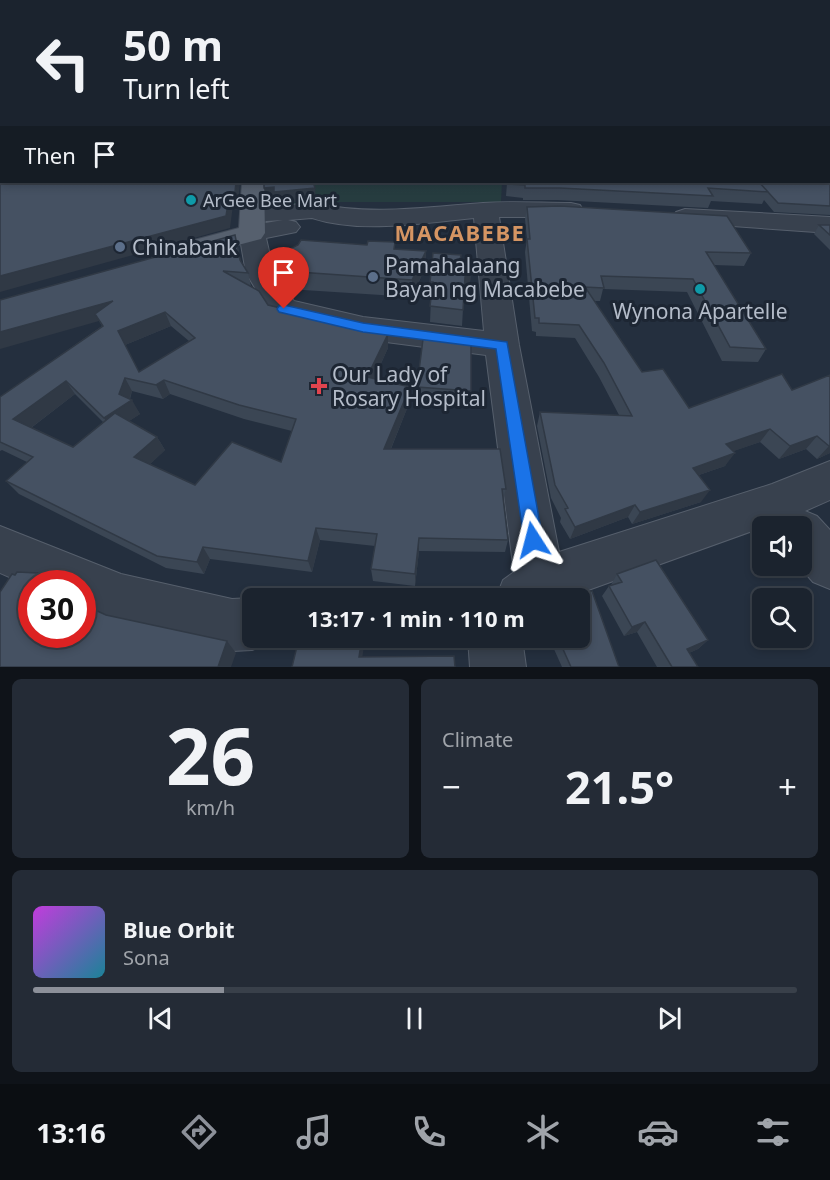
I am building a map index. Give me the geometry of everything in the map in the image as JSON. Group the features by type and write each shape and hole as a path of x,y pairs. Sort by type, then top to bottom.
{"main road":[{"path":"172,256 252,224 253,183"}],"street":[{"path":"502,345 363,328 284,309 260,273 252,224 315,223 332,216 422,217 488,229 591,211"},
{"path":"658,215 830,225"},
{"path":"422,217 488,229"},
{"path":"488,229 531,588"},
{"path":"796,516 830,480"},
{"path":"542,588 752,532"},
{"path":"812,545 830,565"},
{"path":"0,549 49,570"},
{"path":"96,590 121,600 232,625 242,624"},
{"path":"496,648 498,667"}],"green space":[{"path":"273,183 502,183 501,202 333,202 275,207"}],"building":[{"path":"0,183 236,183 235,192 230,193 226,216 0,276"},
{"path":"264,183 313,183 315,188 274,192 274,187 264,188"},
{"path":"760,183 830,183 830,206 778,203"},
{"path":"760,183 768,192 708,188 713,196 525,188 525,185 508,184"},
{"path":"560,206 727,216 751,253 706,252 766,349 730,347 693,279 601,276 604,288 585,287 642,372 663,369 689,408 782,374 792,390 830,375 830,445 817,436 790,446 770,429 726,444 735,453 693,468 710,490 640,512 635,505 575,527 565,509 568,508 555,485 540,412 632,416 604,363 579,325 539,323 539,318 535,318 527,239 530,239 527,207"},
{"path":"819,225 830,225 830,235"},
{"path":"235,235 240,260 248,273 223,271 259,291 268,305 298,312 311,319 388,334 367,377 410,387 384,449 500,449 506,489 502,489 508,540 419,538 415,574 371,569 377,534 316,528 308,561 203,547 197,562 157,556 6,481 33,457 0,442 0,397 103,326 95,314 113,301 0,332 0,300","holes":["165,312 195,338 139,372 118,331","125,378 156,385 164,380 239,405 296,419 281,462 232,442 195,485 134,457 157,437 115,413 73,447 13,419 66,381 104,418 132,400 119,394"]},
{"path":"301,240 367,245 368,241 395,242 394,249 426,251 412,280 284,271 278,263 283,252 298,245"},
{"path":"433,253 461,255 460,260 471,267 465,277 463,310 430,306"},
{"path":"423,339 471,343 471,391 417,387"},
{"path":"656,560 708,640 687,649 698,667 672,667 645,622 632,627 609,586 622,582 617,574"},
{"path":"18,572 18,648 96,648 96,610 106,615 227,641 218,667 0,667 0,592 12,574 15,575"},
{"path":"592,591 619,667 571,667 562,648 590,648 590,592"},
{"path":"297,648 360,648 359,657 454,656 455,667 292,667"}],"place":[{"name":"ArGee Bee Mart","path":"191,200"},
{"name":"Chinabank","path":"120,247"},
{"name":"Pamahalaang Bayan ng Macabebe","path":"373,277"},
{"name":"Wynona Apartelle","path":"700,289"},
{"name":"Our Lady of Rosary Hospital","path":"319,386"}],"district":[{"name":"MACABEBE","path":"460,232"}],"route":[{"path":"284,309 363,328 502,345 533,540"}]}
